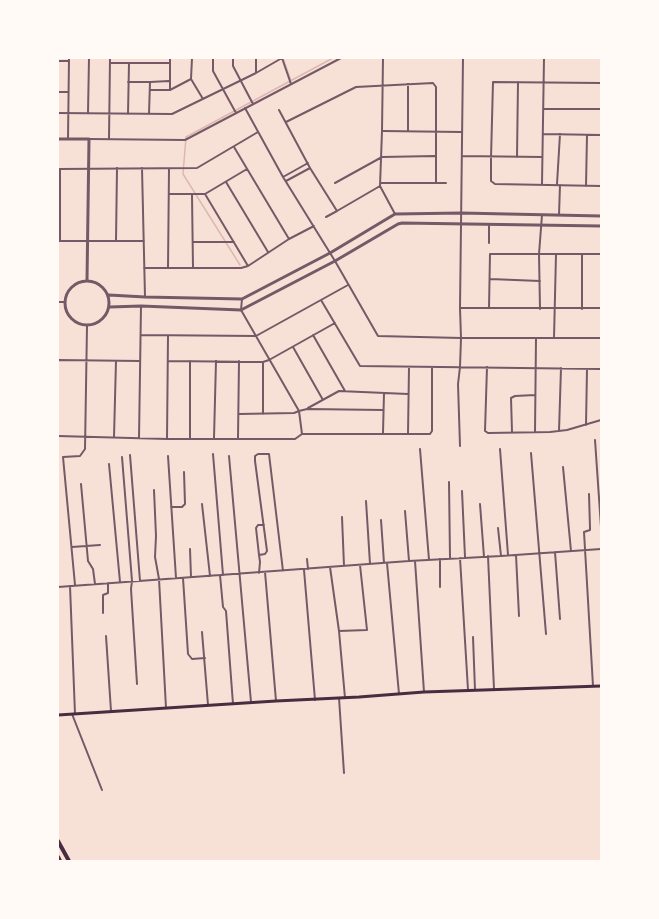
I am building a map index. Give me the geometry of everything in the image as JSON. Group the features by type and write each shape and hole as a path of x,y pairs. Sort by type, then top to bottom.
{"highway":[{"path":"58,841 69,861"},
{"path":"58,857 60,861"}],"main road":[{"path":"58,715 424,692 601,686"}],"street":[{"path":"88,113 89,58"},
{"path":"109,139 110,58"},
{"path":"170,58 170,90"},
{"path":"192,58 192,79 203,99"},
{"path":"213,58 213,71 236,113"},
{"path":"233,58 233,66 253,104"},
{"path":"256,58 256,73"},
{"path":"58,113 172,114 256,73 282,58 291,84"},
{"path":"58,139 186,139 341,58"},
{"path":"326,217 380,186 382,157 383,58"},
{"path":"460,446 458,384 461,338 460,308 463,58"},
{"path":"542,184 544,58"},
{"path":"58,61 68,60 68,139"},
{"path":"110,63 170,63"},
{"path":"128,114 129,63"},
{"path":"150,90 170,90 192,79"},
{"path":"128,82 170,81"},
{"path":"149,114 150,82"},
{"path":"601,83 495,82 492,84 491,158 491,181 495,184 601,186"},
{"path":"517,157 518,82"},
{"path":"286,122 356,87 433,83 436,87 436,183"},
{"path":"408,84 408,130"},
{"path":"58,92 68,92"},
{"path":"245,108 283,177 335,261 376,334 380,336 461,338 601,338"},
{"path":"543,109 601,109"},
{"path":"279,110 310,168 337,211"},
{"path":"382,131 408,130 462,132"},
{"path":"144,241 59,242 59,169 197,168 258,132"},
{"path":"543,134 601,135"},
{"path":"559,215 560,134"},
{"path":"586,186 587,135"},
{"path":"87,280 89,139"},
{"path":"234,147 289,239"},
{"path":"335,183 382,157 435,156"},
{"path":"462,156 491,158 542,157"},
{"path":"283,177 308,163"},
{"path":"116,241 117,168"},
{"path":"142,168 145,297"},
{"path":"286,181 310,168"},
{"path":"168,268 169,169"},
{"path":"169,194 205,194 247,169"},
{"path":"226,182 268,252"},
{"path":"381,183 446,183"},
{"path":"380,186 395,214"},
{"path":"205,194 248,266"},
{"path":"193,195 193,268"},
{"path":"109,295 242,300 330,253 395,214 461,213 601,216"},
{"path":"540,309 540,225 542,215"},
{"path":"110,307 141,306 241,310 335,261 398,224 601,226"},
{"path":"489,224 489,243"},
{"path":"144,268 241,268 248,266 289,239 314,226"},
{"path":"193,242 234,242"},
{"path":"490,308 490,254 601,254"},
{"path":"554,338 556,309 556,254"},
{"path":"582,254 582,309"},
{"path":"490,279 540,281"},
{"path":"87,280 96,282 104,287 109,295 110,307 102,320 87,326 78,324 71,319 66,311 65,302 67,294 72,287 79,282 87,280"},
{"path":"141,335 256,336 348,285"},
{"path":"242,300 241,310 299,411 302,434"},
{"path":"322,300 360,366 601,369"},
{"path":"58,302 65,302"},
{"path":"139,438 141,306"},
{"path":"460,308 601,308"},
{"path":"168,361 263,362 335,322"},
{"path":"75,585 63,457 77,457 82,455 85,449 87,326"},
{"path":"313,335 345,391"},
{"path":"166,439 168,336"},
{"path":"535,432 536,338"},
{"path":"292,347 323,400"},
{"path":"58,386 58,360 140,361"},
{"path":"114,437 116,361"},
{"path":"190,361 190,439"},
{"path":"214,439 216,361"},
{"path":"238,438 239,361"},
{"path":"263,362 263,414"},
{"path":"408,434 409,366"},
{"path":"58,436 166,439 295,439 302,434 430,434 432,431 432,367"},
{"path":"487,367 485,431 488,433 559,431 601,420"},
{"path":"559,431 561,368"},
{"path":"586,425 587,369"},
{"path":"307,409 337,392 345,391 408,394"},
{"path":"383,433 384,393"},
{"path":"512,432 511,398 515,396 535,395"},
{"path":"239,414 294,413 307,409 383,410"},
{"path":"595,440 601,527"},
{"path":"420,449 429,560"},
{"path":"500,449 508,555"},
{"path":"531,453 546,634"},
{"path":"213,454 223,607 226,611 233,704"},
{"path":"259,556 265,554 267,551 255,456 258,454 269,454 283,570"},
{"path":"130,455 140,581"},
{"path":"168,456 176,578"},
{"path":"229,456 251,702"},
{"path":"122,457 132,581 137,684"},
{"path":"109,464 120,582"},
{"path":"564,468 571,551"},
{"path":"171,507 186,504 184,472"},
{"path":"449,482 450,558"},
{"path":"81,484 88,561 93,569 95,584"},
{"path":"154,490 156,536 155,557 159,579 166,708"},
{"path":"462,491 465,557"},
{"path":"589,494 590,530 584,532 593,686"},
{"path":"366,501 370,564"},
{"path":"202,504 210,576"},
{"path":"480,504 484,557"},
{"path":"405,510 408,561"},
{"path":"342,517 344,566"},
{"path":"381,520 399,694"},
{"path":"259,573 260,562 256,528 258,525 264,524"},
{"path":"498,528 501,556"},
{"path":"72,548 100,545"},
{"path":"58,587 283,570 304,570 415,560 501,556 601,548"},
{"path":"190,549 191,577"},
{"path":"555,552 560,619"},
{"path":"516,555 519,616"},
{"path":"488,556 494,690"},
{"path":"460,558 468,691"},
{"path":"307,559 308,569"},
{"path":"440,559 440,587"},
{"path":"415,560 424,692"},
{"path":"338,631 368,630 360,565"},
{"path":"330,567 344,698"},
{"path":"304,570 314,700"},
{"path":"265,572 276,701"},
{"path":"183,578 188,654 192,659 205,658"},
{"path":"103,613 103,595 108,593 108,583"},
{"path":"70,586 74,714 102,790"},
{"path":"202,632 208,705"},
{"path":"106,636 111,711"},
{"path":"473,637 475,691"},
{"path":"339,698 344,773"}],"waterway":[{"path":"283,58 291,81"},
{"path":"240,265 183,174 186,137 333,58"}]}
